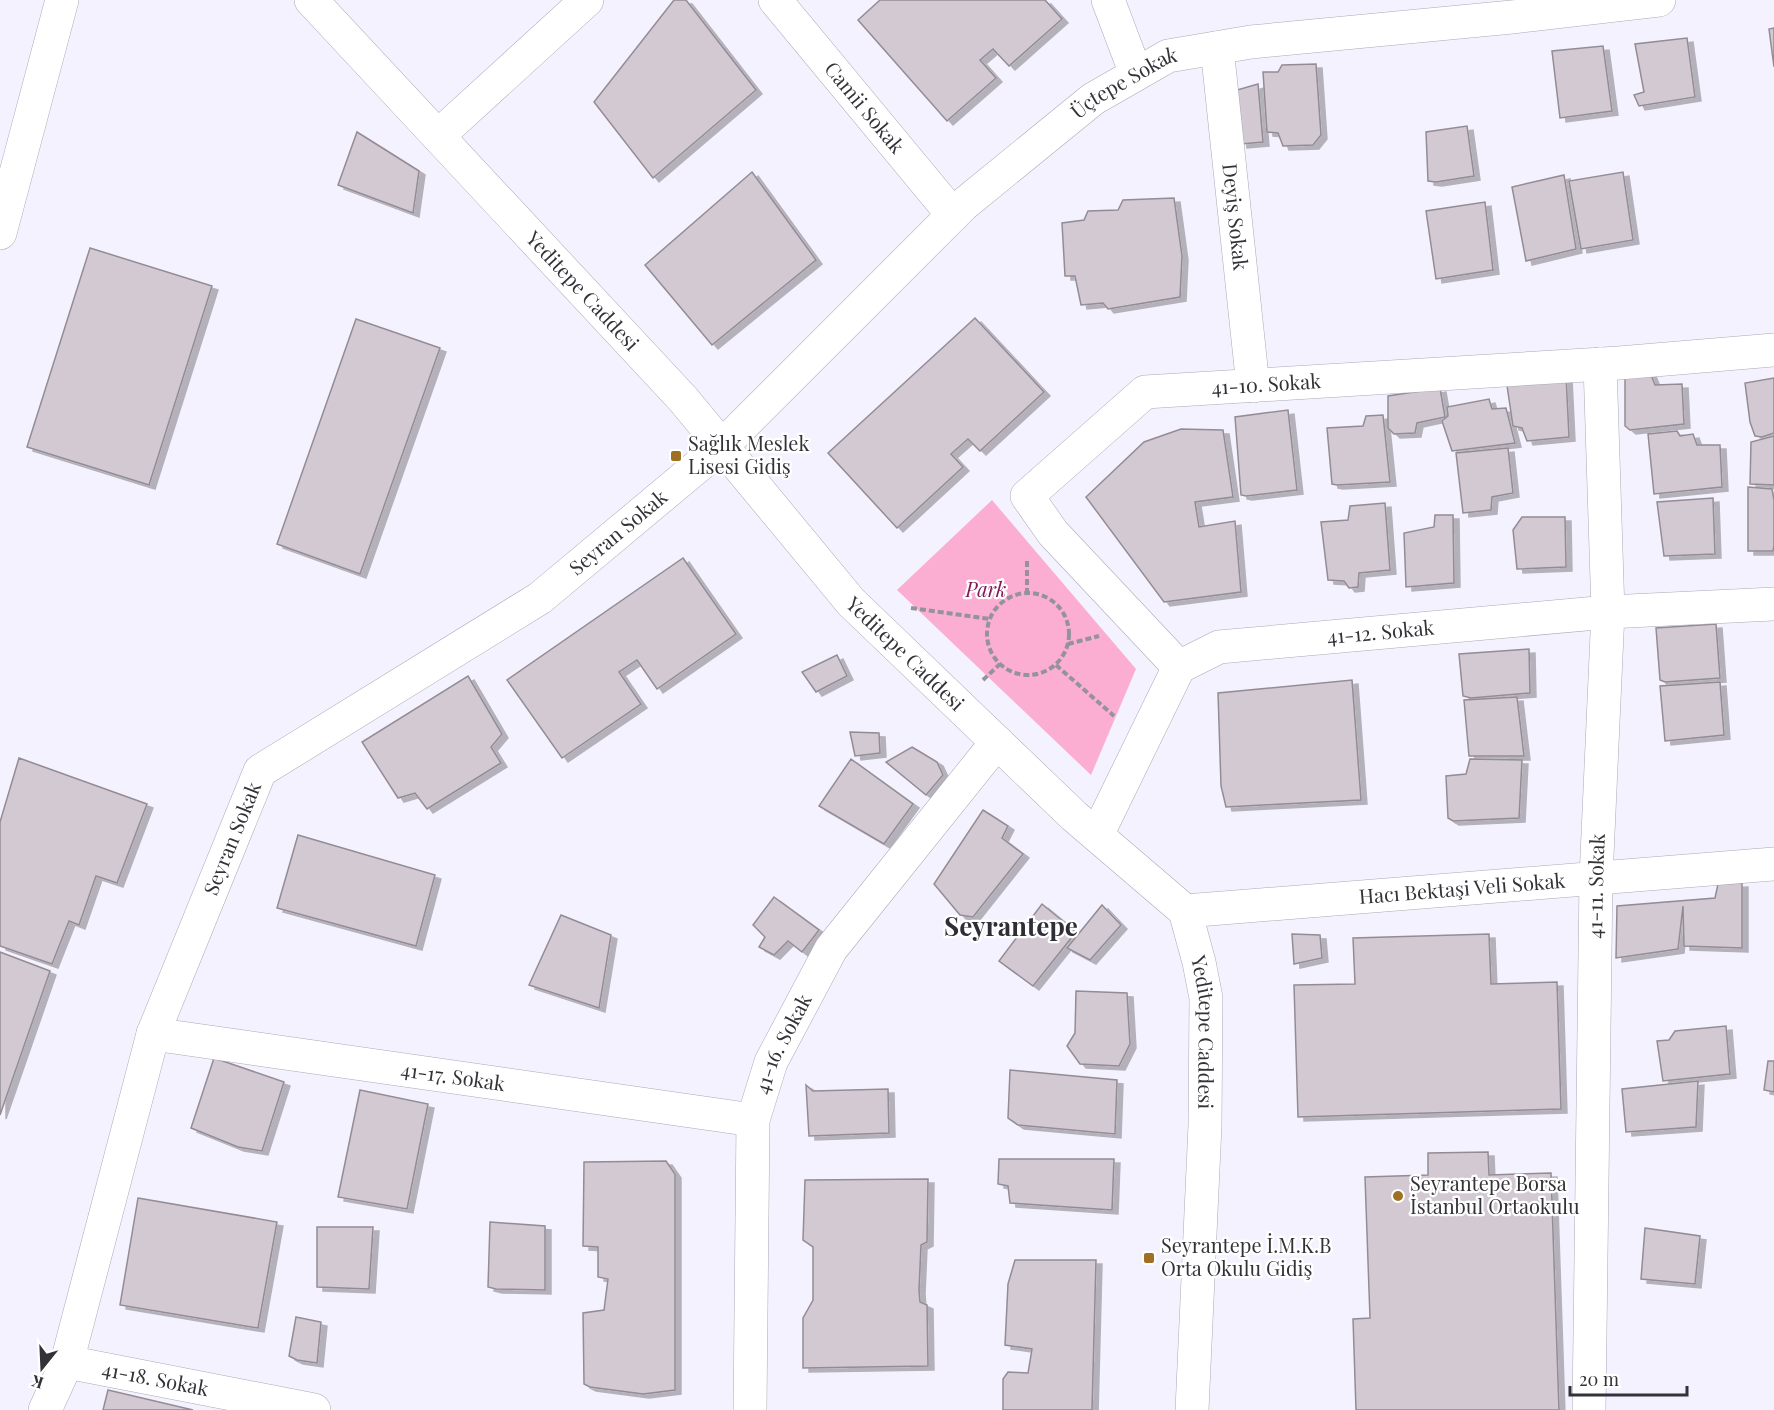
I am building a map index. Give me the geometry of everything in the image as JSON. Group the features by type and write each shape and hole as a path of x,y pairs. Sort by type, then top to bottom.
{"street":[{"path":"0,233 62,0"},
{"name":"Yeditepe Caddesi","path":"311,0 683,399 856,606 1097,836 1185,911 1206,998 1205,1125 1192,1410"},
{"path":"438,136 587,0"},
{"name":"Camii Sokak","path":"775,0 953,215"},
{"path":"1108,0 1136,74"},
{"name":"Üçtepe Sokak","path":"722,446 963,205 1093,99 1168,56 1251,42 1567,5 1659,0"},
{"name":"Deyiş Sokak","path":"1216,48 1253,386"},
{"name":"41-10. Sokak","path":"1179,667 1053,533 1028,495 1145,392 1600,364 1774,350"},
{"name":"41-11. Sokak","path":"1589,1410 1596,878 1608,612 1600,364"},
{"name":"Seyran Sokak","path":"45,1410 67,1362 153,1034 260,771 540,598 722,446"},
{"name":"41-12. Sokak","path":"1179,667 1219,647 1608,612 1774,604"},
{"path":"1097,836 1179,667"},
{"name":"41-16. Sokak","path":"750,1410 753,1120 771,1062 831,949 997,742"},
{"name":"Hacı Bektaşi Veli Sokak","path":"1185,911 1774,864"},
{"name":"41-17. Sokak","path":"153,1034 753,1120"},
{"name":"41-18. Sokak","path":"67,1362 314,1410"}],"path":[{"path":"1017,595 1041,596 1053,602 1065,616 1069,632 1065,653 1056,665 1034,675 1022,675 1000,664 988,643 987,632 990,619 997,608 1006,600 1017,595"},
{"path":"856,606 914,608 990,619"},
{"path":"1056,665 1143,742"}],"green space":[{"name":"Park","path":"992,500 1136,669 1091,775 897,590"}],"building":[{"path":"674,0 686,0 756,90 653,178 594,102"},
{"path":"880,0 1045,0 1062,19 1009,66 993,49 980,60 996,78 947,121 858,20"},
{"path":"1774,28 1774,67 1769,29"},
{"path":"1687,38 1695,97 1639,106 1634,95 1644,92 1635,44"},
{"path":"1603,46 1612,111 1560,118 1552,51"},
{"path":"1316,64 1321,135 1313,145 1283,146 1278,133 1267,132 1263,72 1278,72 1282,65"},
{"path":"1258,84 1263,142 1241,144 1237,90"},
{"path":"1467,126 1474,176 1436,182 1428,181 1426,132"},
{"path":"357,132 419,171 413,213 338,185"},
{"path":"752,172 816,260 712,345 645,265"},
{"path":"1623,172 1633,240 1581,249 1569,181"},
{"path":"1564,175 1576,249 1526,261 1512,187"},
{"path":"1174,198 1182,256 1180,297 1108,309 1103,303 1081,305 1075,276 1065,276 1062,223 1084,220 1088,211 1118,210 1123,200"},
{"path":"1485,202 1493,270 1436,279 1426,211"},
{"path":"90,248 212,286 149,485 27,447"},
{"path":"975,318 1044,392 980,451 968,439 951,454 963,467 897,528 828,453"},
{"path":"356,319 440,348 360,574 277,544"},
{"path":"1646,362 1655,385 1682,384 1684,424 1630,430 1625,426 1625,365"},
{"path":"1566,375 1569,437 1527,441 1522,428 1513,426 1506,379"},
{"path":"1774,378 1774,433 1762,437 1755,436 1750,422 1745,383"},
{"path":"1440,388 1445,417 1417,423 1415,433 1394,434 1388,428 1388,396"},
{"path":"1489,399 1492,409 1506,408 1515,443 1452,451 1442,421 1448,416 1447,407"},
{"path":"1288,410 1297,490 1241,495 1235,417"},
{"path":"1383,415 1390,482 1332,484 1327,428 1363,426 1366,416"},
{"path":"1181,429 1223,430 1233,497 1195,502 1199,527 1235,521 1241,592 1164,602 1086,497 1144,442"},
{"path":"1677,431 1680,436 1693,434 1697,445 1720,445 1722,487 1654,494 1648,434"},
{"path":"1774,436 1774,485 1750,484 1751,442"},
{"path":"1508,448 1513,493 1492,497 1491,510 1463,513 1456,453"},
{"path":"1748,487 1772,489 1774,500 1773,551 1748,551"},
{"path":"1713,498 1715,554 1664,556 1657,502"},
{"path":"1385,503 1390,570 1359,573 1358,587 1349,588 1344,581 1328,580 1321,522 1348,520 1350,506"},
{"path":"1435,515 1453,515 1454,583 1406,587 1404,533 1434,527"},
{"path":"1522,517 1565,517 1566,567 1517,569 1513,530"},
{"path":"683,558 736,634 657,689 637,660 619,672 641,704 562,758 507,680"},
{"path":"1716,624 1720,678 1665,682 1660,680 1656,628"},
{"path":"1529,649 1530,693 1471,698 1463,696 1459,654"},
{"path":"837,655 847,676 816,692 802,672"},
{"path":"468,676 502,734 491,747 501,763 427,809 415,793 398,798 362,742"},
{"path":"1352,680 1361,800 1226,807 1221,786 1218,693"},
{"path":"1720,682 1724,735 1665,741 1660,686"},
{"path":"1517,697 1524,756 1469,756 1464,700"},
{"path":"850,732 879,733 880,753 855,756"},
{"path":"912,747 937,762 943,775 926,795 886,762"},
{"path":"19,758 147,804 117,883 96,876 79,925 69,921 52,964 0,946 0,822"},
{"path":"851,759 913,804 884,844 819,806"},
{"path":"1470,759 1522,760 1519,818 1453,821 1448,818 1446,776 1466,774"},
{"path":"983,810 1008,826 1002,838 1023,854 973,917 960,915 934,884"},
{"path":"298,835 435,875 416,946 277,908"},
{"path":"1742,883 1742,948 1684,946 1683,906 1678,949 1616,958 1617,906 1715,898 1718,884"},
{"path":"774,897 819,930 802,952 788,941 774,955 759,947 765,937 753,925"},
{"path":"1042,904 1076,932 1033,986 999,961"},
{"path":"1102,905 1121,925 1090,960 1067,948"},
{"path":"561,915 611,935 599,1008 529,985"},
{"path":"1292,934 1320,935 1322,958 1294,964"},
{"path":"1489,934 1491,984 1557,982 1561,1109 1298,1117 1294,985 1355,984 1353,938"},
{"path":"0,952 50,971 0,1115"},
{"path":"1076,991 1127,993 1130,1044 1119,1066 1080,1064 1067,1046 1075,1033"},
{"path":"1726,1026 1730,1074 1663,1081 1657,1041 1669,1040 1675,1031"},
{"path":"214,1058 284,1082 262,1151 238,1147 191,1128"},
{"path":"1768,1061 1774,1061 1774,1092 1764,1090"},
{"path":"1010,1070 1117,1080 1115,1134 1018,1125 1008,1118"},
{"path":"1698,1081 1696,1127 1626,1132 1622,1089"},
{"path":"806,1085 813,1091 888,1089 889,1133 809,1136"},
{"path":"360,1090 428,1104 407,1209 338,1197"},
{"path":"1488,1152 1489,1175 1551,1173 1559,1410 1356,1410 1353,1319 1370,1318 1365,1177 1428,1175 1428,1153"},
{"path":"999,1159 1114,1159 1112,1210 1010,1203 1008,1186 998,1184"},
{"path":"666,1161 675,1174 675,1390 643,1394 590,1387 584,1384 583,1313 604,1310 608,1279 598,1277 598,1247 583,1246 584,1162"},
{"path":"928,1179 927,1242 921,1245 919,1290 920,1302 927,1305 928,1366 803,1368 803,1318 813,1300 813,1247 803,1240 805,1180"},
{"path":"138,1198 277,1222 258,1328 120,1305"},
{"path":"490,1222 545,1226 545,1290 488,1287"},
{"path":"317,1227 373,1227 369,1289 317,1287"},
{"path":"1645,1228 1700,1236 1695,1284 1641,1279"},
{"path":"1015,1260 1096,1260 1092,1410 1003,1410 1003,1379 1008,1372 1028,1373 1032,1349 1005,1345 1008,1284"},
{"path":"296,1317 321,1322 317,1363 297,1360 289,1356"},
{"path":"108,1390 193,1410 103,1410"}],"place":[{"name":"Sağlık Meslek Lisesi Gidiş","path":"676,456"},
{"name":"Seyrantepe Borsa İstanbul Ortaokulu","path":"1398,1196"},
{"name":"Seyrantepe İ.M.K.B Orta Okulu Gidiş","path":"1149,1258"}],"district":[{"name":"Seyrantepe","path":"1011,927"}]}
